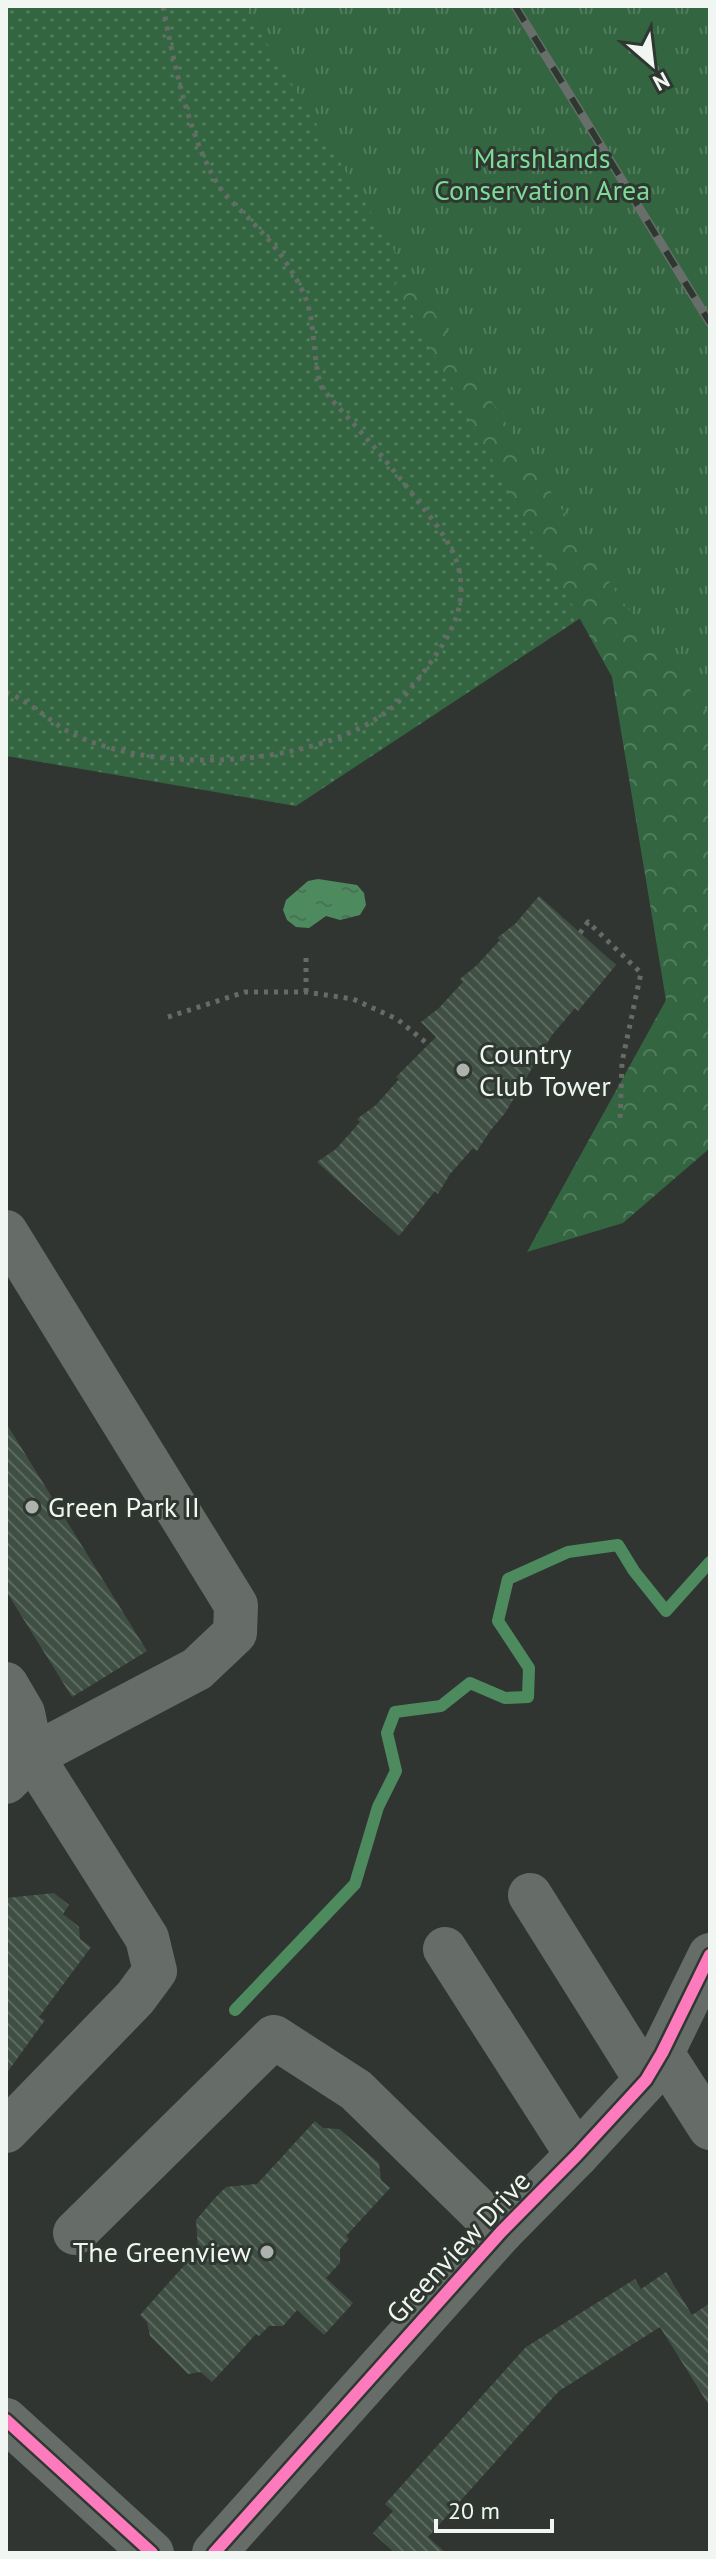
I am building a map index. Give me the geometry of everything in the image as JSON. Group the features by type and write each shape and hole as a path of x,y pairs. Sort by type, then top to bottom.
{"street":[{"path":"6,1232 236,1605 235,1633 197,1669 19,1769"},
{"path":"6,1684 23,1713 19,1769 147,1938 155,1971 135,1998 6,2131"},
{"path":"530,1895 654,2067 710,2128"},
{"path":"445,1949 577,2155"},
{"name":"Greenview Drive","path":"214,2553 501,2232 577,2155 654,2067 710,1955"},
{"path":"75,2233 274,2037 356,2090 501,2232"},
{"path":"6,2420 152,2553"}],"path":[{"path":"6,692 70,732 142,755 224,759 286,753 321,744 387,712 424,673 451,633 458,613 462,591 458,565 451,548 393,469 322,388 305,297 293,272 276,247 223,191 206,157 187,108 163,6"},
{"path":"580,933 588,922 641,973 622,1062 620,1124"},
{"path":"306,952 306,992"},
{"path":"168,1017 245,992 306,992 353,999 397,1019 429,1045"}],"green space":[{"path":"6,6 252,6 617,594 296,806 6,756"},
{"name":"Marshlands Conservation Area","path":"244,6 710,6 710,716 617,594 407,271"},
{"path":"710,127 710,1148 623,1223 527,1252 666,1000 612,677 395,284"}],"water":[{"path":"318,879 357,885 364,893 366,905 360,915 340,920 326,916 309,928 296,927 287,920 283,910 286,900 308,881"}],"building":[{"name":"Country Club Tower","path":"539,896 616,965 578,1011 575,1008 552,1035 505,1113 477,1151 473,1148 450,1174 438,1194 435,1191 399,1236 317,1162 336,1149 360,1122 357,1119 376,1105 399,1079 396,1077 436,1037 421,1022 438,1009 463,982 460,979 476,966 500,940 497,938 515,924"},
{"name":"Green Park II","path":"6,1423 147,1651 72,1697 6,1591"},
{"path":"54,1893 69,1905 63,1914 79,1927 80,1939 91,1947 39,2017 45,2020 6,2074 6,1898"},
{"name":"The Greenview","path":"315,2121 323,2128 339,2129 379,2163 381,2180 390,2188 346,2236 349,2239 340,2249 340,2263 326,2278 353,2303 324,2335 297,2310 283,2326 269,2326 259,2336 256,2334 212,2382 201,2372 188,2374 150,2336 147,2322 140,2315 198,2250 196,2220 214,2199 226,2187 257,2184"},
{"path":"666,2272 692,2315 710,2303 710,2407 660,2327 559,2391 428,2537 446,2553 395,2553 373,2533 393,2511 385,2504 526,2347 635,2279 641,2289"}],"waterway":[{"path":"235,2010 355,1884 378,1807 396,1771 387,1733 395,1712 441,1706 470,1683 505,1698 528,1697 529,1668 498,1621 508,1579 568,1552 618,1545 666,1611 710,1562"}],"railway":[{"path":"515,6 710,323"}],"cycle path":[{"path":"214,2553 501,2232 646,2080 710,1955"},
{"path":"6,2420 152,2553"}],"place":[{"name":"Country Club Tower","path":"463,1070"},
{"name":"Green Park II","path":"32,1507"},
{"name":"The Greenview","path":"267,2252"}]}
